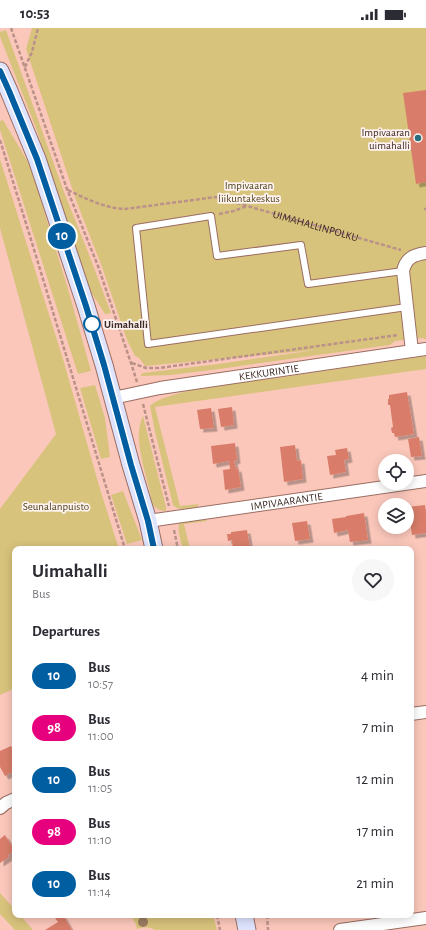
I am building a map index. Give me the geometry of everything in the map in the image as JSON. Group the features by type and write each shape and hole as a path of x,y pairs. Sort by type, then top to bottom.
{"main road":[{"path":"0,71 37,159 86,306 148,521 153,546"},
{"path":"245,918 247,930"}],"street":[{"path":"412,351 403,272 405,264 410,258 421,254"},
{"name":"KEKKURINTIE","path":"113,398 160,388 426,349"},
{"name":"IMPIVAARANTIE","path":"148,521 426,481"},
{"path":"414,714 426,712"},
{"path":"0,808 12,800"},
{"path":"340,930 426,918"}],"lane":[{"path":"403,272 308,284 301,245 217,256 211,216 136,228 148,344 407,307"}],"path":[{"path":"11,28 67,189 98,266 131,363 146,368 159,368 410,333"},
{"path":"25,67 32,52 38,28"},
{"path":"0,140 123,546"},
{"name":"UIMAHALLINPOLKU","path":"67,189 103,205 116,208 216,197 421,254"},
{"path":"211,216 234,211 247,206"},
{"path":"145,411 172,517 177,546"},
{"path":"218,918 220,930"},
{"path":"267,918 268,930"}],"green space":[{"name":"Impivaaran liikuntakeskus","path":"32,28 426,28 426,340 423,338 395,341 390,345 219,369 171,375 141,376 143,373 315,350 145,366 139,358 135,356 127,340 102,267 77,203 26,49"},
{"path":"6,30 64,192 111,313 105,314 91,292 36,128 0,37 0,32"},
{"path":"3,120 28,162 68,289 91,371 78,374 0,130 0,121"},
{"name":"Seunalanpuisto","path":"0,159 63,359 100,489 118,546 12,546 12,689 0,695 0,509 56,434 0,228"},
{"path":"426,356 426,369 155,407 180,506 199,504 197,507 184,509 173,505 150,406 159,400 191,390"},
{"path":"95,385 105,418 110,457 101,459 80,388"},
{"path":"143,416 166,511 158,509 152,503 139,442 139,429"},
{"path":"123,491 142,540 127,544 111,495"},
{"path":"205,517 207,521 184,524 189,546 182,546 179,531 180,521"},
{"path":"0,893 12,907 12,918 23,918 33,930 15,930 0,914"},
{"path":"132,918 214,918 217,930 155,930 146,927 137,929"}],"building":[{"name":"Impivaaran uimahalli","path":"426,90 426,182 416,184 403,93"},
{"path":"407,392 414,434 395,437 391,428 393,427 390,405 388,405 389,395"},
{"path":"232,407 234,425 221,427 218,409"},
{"path":"211,408 214,428 200,429 197,410"},
{"path":"419,437 422,456 414,457 414,454 410,454 408,439"},
{"path":"235,443 237,460 234,461 236,469 238,468 241,487 225,490 223,470 230,469 229,461 213,464 211,446"},
{"path":"295,445 297,461 301,460 303,479 284,482 280,447"},
{"path":"347,448 349,459 344,460 346,472 330,475 327,456 336,455 335,450"},
{"path":"425,505 426,533 412,535 414,534 414,506"},
{"path":"364,513 368,540 350,542 348,530 334,533 332,519"},
{"path":"307,521 310,539 295,541 292,523"},
{"path":"247,530 250,546 233,546 232,540 228,541 227,534 231,534 231,532"},
{"path":"11,746 12,748 12,772 5,776 0,767 0,751"},
{"path":"5,835 12,846 12,853 8,855 9,857 0,863 0,839"},
{"path":"55,918 65,918 72,930 45,930 58,922"}],"bus line":[{"name":"10","path":"0,71 37,159 86,306 148,521 153,546"}],"place":[{"name":"Impivaaran uimahalli","path":"418,138"},
{"name":"Uimahalli","path":"92,324"}]}
